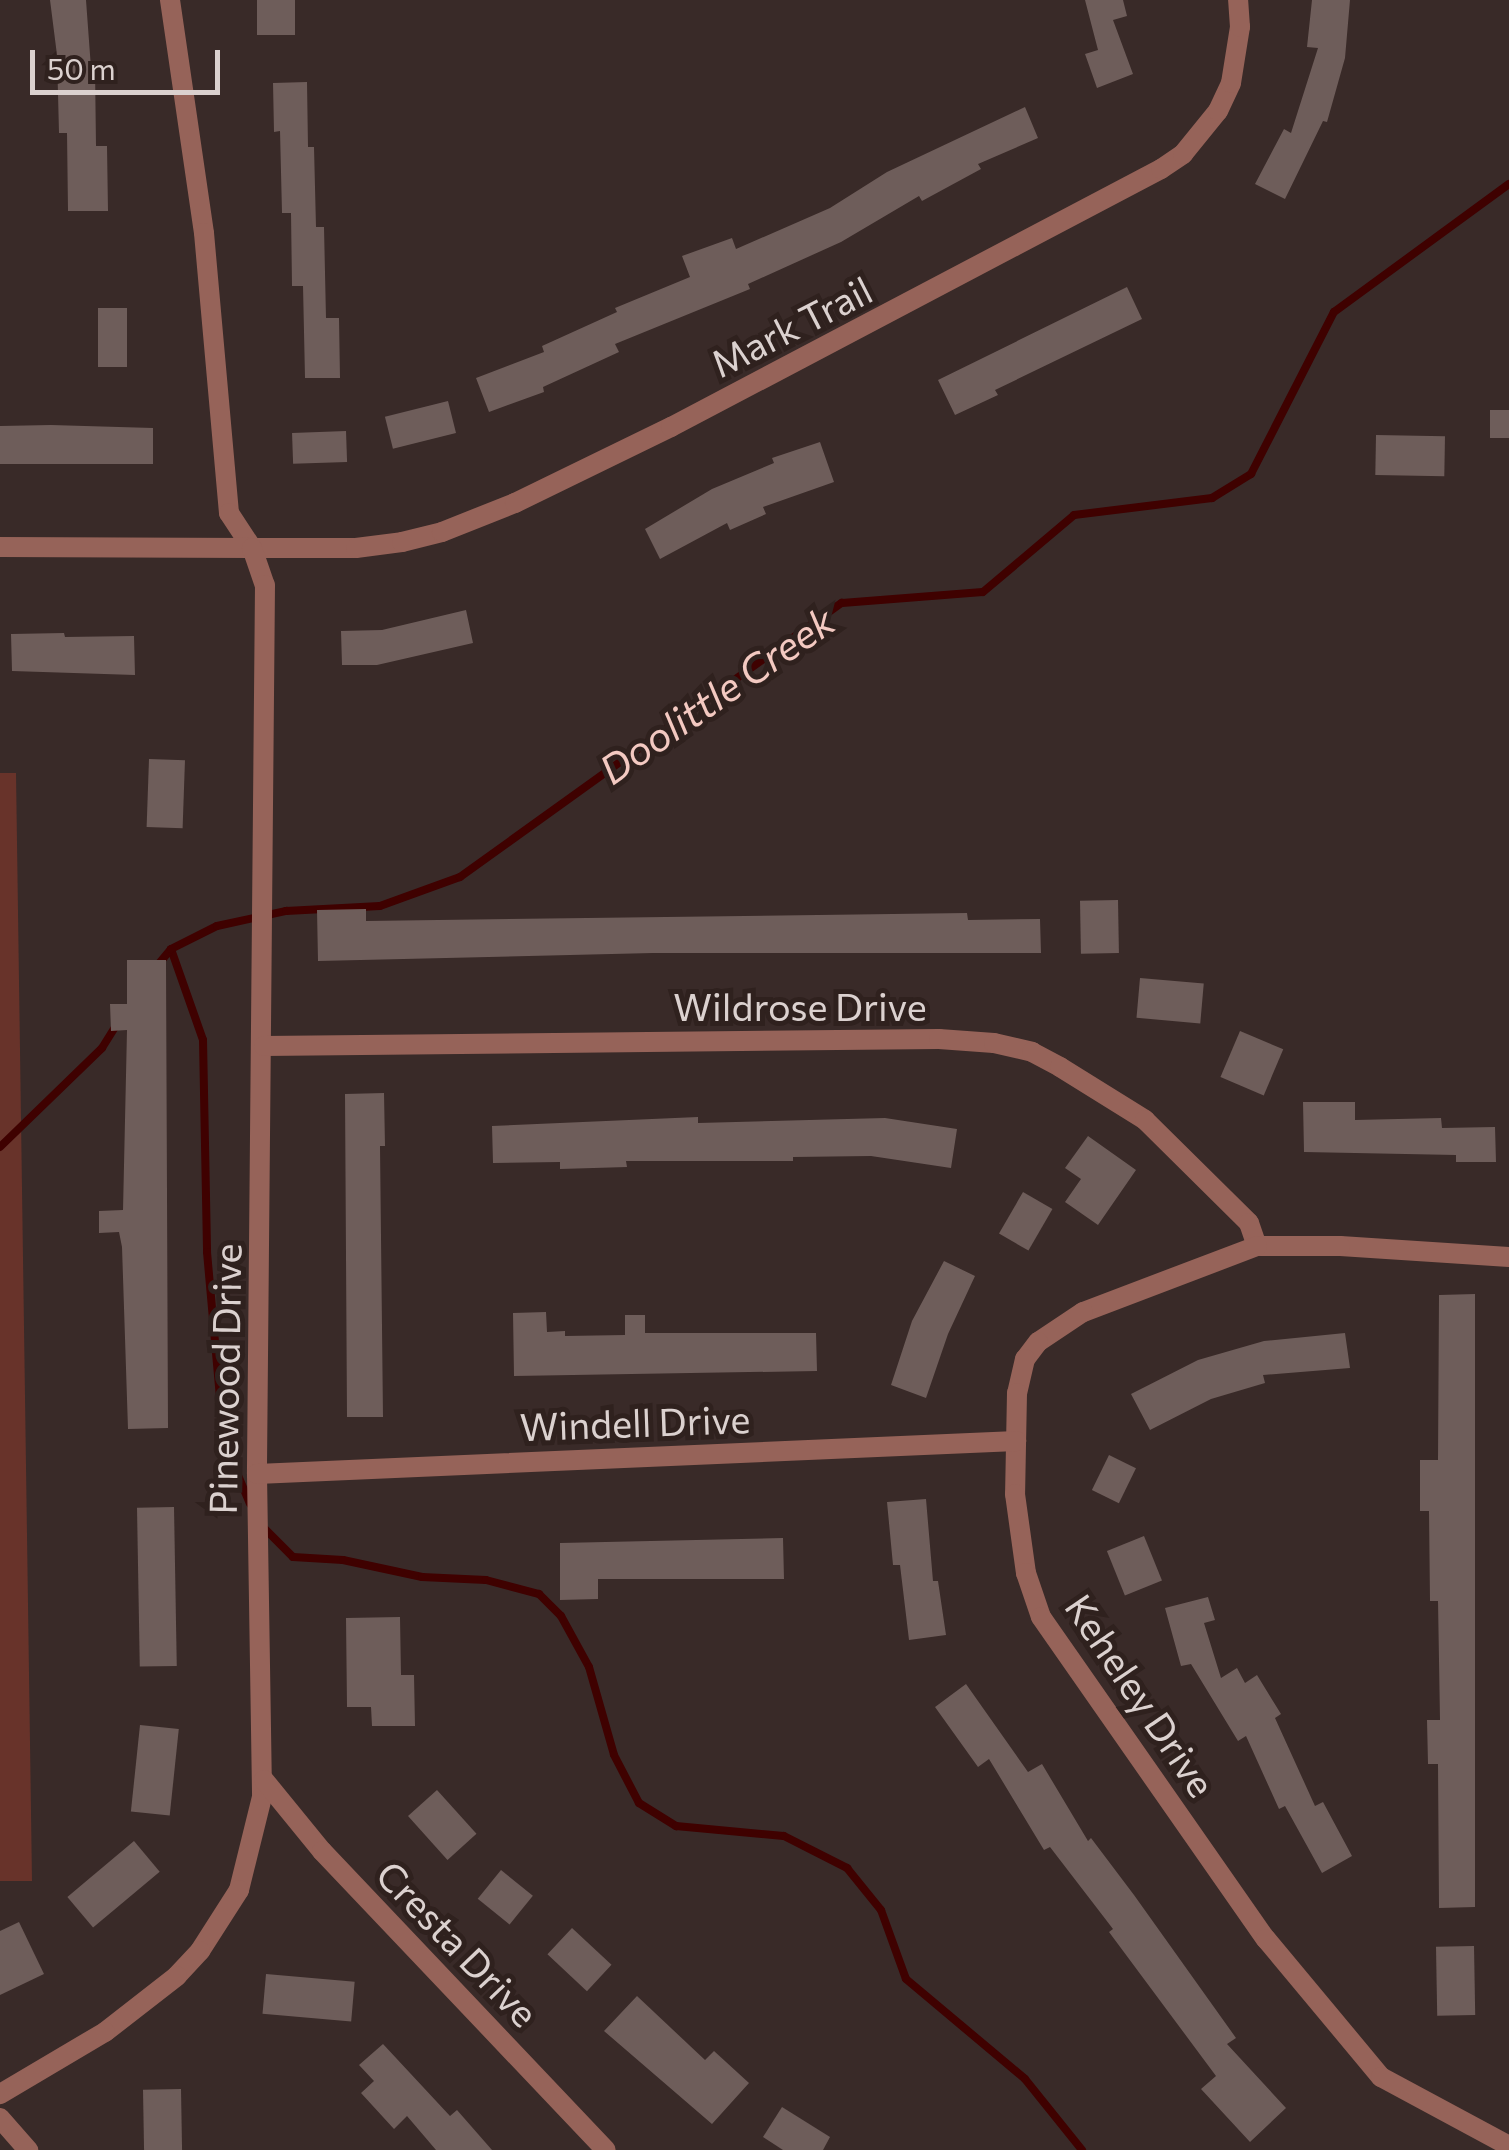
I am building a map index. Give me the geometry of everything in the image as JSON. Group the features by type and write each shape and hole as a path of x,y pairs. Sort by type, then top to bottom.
{"street":[{"path":"170,0 212,311 229,512 252,548"},
{"name":"Mark Trail","path":"0,547 356,548 442,532 515,503 671,428 1183,154 1218,111 1237,60 1238,0"},
{"name":"Pinewood Drive","path":"0,2094 105,2032 177,1976 200,1951 239,1890 264,1780 257,1474 264,1046 260,916 265,585 252,548"},
{"name":"Wildrose Drive","path":"264,1046 920,1039 994,1043 1032,1052 1060,1066 1145,1120 1250,1223 1258,1246"},
{"name":"Keheley Drive","path":"1509,1256 1340,1246 1258,1246 1082,1312 1038,1342 1025,1359 1017,1393 1016,1441 1017,1528 1041,1617 1255,1923 1382,2077 1509,2146"},
{"name":"Windell Drive","path":"257,1474 1016,1441"},
{"name":"Cresta Drive","path":"264,1780 322,1851 606,2150"},
{"path":"0,2118 28,2150"}],"shaded area":[{"path":"0,773 16,773 32,1881 0,1881"}],"building":[{"path":"50,0 86,0 91,68 95,68 96,146 107,146 108,211 68,211 67,133 59,133 57,55"},
{"path":"257,0 295,0 295,35 257,35"},
{"path":"1085,0 1123,0 1127,16 1113,20 1133,74 1097,88 1085,54 1098,50"},
{"path":"1312,0 1350,0 1345,58 1327,122 1323,121 1285,199 1255,184 1284,129 1291,133 1318,48 1307,47"},
{"path":"307,82 308,147 314,147 316,227 324,227 326,318 339,318 340,378 305,378 303,286 292,286 291,213 282,213 280,131 274,132 273,83"},
{"path":"1025,107 1038,138 978,164 981,169 922,201 919,196 841,242 748,284 750,289 615,344 619,352 543,387 544,392 489,412 476,378 544,352 542,346 617,312 615,308 690,277 682,256 732,238 736,249 830,208 887,172"},
{"path":"1127,287 1142,319 995,390 998,395 955,415 938,380"},
{"path":"98,308 127,308 127,367 98,367"},
{"path":"448,401 456,433 393,449 385,417"},
{"path":"1490,410 1509,410 1509,438 1490,438"},
{"path":"0,426 153,428 153,464 0,464"},
{"path":"346,431 347,462 293,464 292,433"},
{"path":"1376,435 1445,436 1444,476 1375,475"},
{"path":"820,442 834,482 763,507 766,514 730,530 727,523 660,559 645,529 712,489 774,463 772,458"},
{"path":"466,610 473,643 377,665 342,665 341,631 382,630"},
{"path":"64,633 65,637 134,636 135,675 12,671 11,634"},
{"path":"149,759 185,760 183,828 147,827"},
{"path":"1118,900 1119,953 1081,954 1080,901"},
{"path":"366,909 366,921 967,913 968,920 1040,919 1041,953 653,953 318,961 317,910"},
{"path":"127,960 166,960 168,1428 128,1429 122,1247 119,1232 99,1233 99,1211 123,1210 127,1030 111,1031 110,1004 127,1004"},
{"path":"1140,978 1204,984 1200,1023 1137,1018"},
{"path":"1240,1031 1283,1049 1264,1095 1220,1077"},
{"path":"384,1093 385,1146 380,1146 383,1417 347,1417 345,1094"},
{"path":"1303,1102 1355,1102 1355,1120 1441,1118 1442,1128 1495,1127 1496,1162 1456,1162 1456,1155 1304,1152"},
{"path":"698,1117 698,1123 885,1118 957,1129 951,1168 871,1156 793,1157 793,1161 626,1161 627,1167 560,1169 560,1162 493,1163 492,1126"},
{"path":"1088,1136 1136,1170 1098,1225 1065,1202 1081,1179 1065,1168"},
{"path":"1023,1192 1052,1209 1028,1251 999,1234"},
{"path":"944,1261 975,1276 948,1334 926,1398 891,1385 912,1321"},
{"path":"1475,1294 1475,1907 1439,1908 1438,1764 1428,1764 1427,1720 1440,1720 1438,1601 1430,1601 1429,1511 1420,1511 1420,1460 1438,1460 1439,1295"},
{"path":"546,1312 547,1332 565,1331 565,1336 625,1335 625,1315 645,1315 645,1333 816,1333 817,1371 514,1376 513,1313"},
{"path":"1345,1333 1350,1368 1263,1375 1265,1383 1211,1399 1150,1430 1131,1394 1198,1360 1264,1341"},
{"path":"1109,1455 1136,1468 1119,1503 1092,1490"},
{"path":"926,1499 933,1581 938,1581 946,1635 909,1640 900,1565 893,1565 887,1502"},
{"path":"174,1507 177,1666 140,1667 137,1508"},
{"path":"1144,1536 1162,1581 1125,1595 1107,1551"},
{"path":"783,1538 784,1579 598,1579 598,1599 560,1600 560,1543"},
{"path":"1208,1597 1215,1620 1204,1623 1221,1678 1237,1668 1245,1683 1257,1675 1281,1714 1275,1718 1315,1806 1323,1802 1352,1856 1322,1873 1285,1806 1279,1809 1246,1736 1238,1741 1191,1664 1181,1666 1165,1608"},
{"path":"400,1617 401,1675 414,1675 415,1726 372,1726 371,1707 347,1707 346,1618"},
{"path":"966,1684 1028,1772 1042,1764 1088,1841 1091,1838 1134,1895 1236,2038 1227,2044 1286,2108 1250,2142 1201,2089 1216,2076 1109,1932 1113,1929 1050,1847 1044,1850 989,1759 978,1767 935,1707"},
{"path":"140,1725 179,1729 170,1816 131,1812"},
{"path":"437,1790 476,1834 447,1860 408,1816"},
{"path":"134,1841 160,1872 93,1928 67,1897"},
{"path":"501,1870 533,1896 510,1925 478,1899"},
{"path":"19,1922 44,1974 0,1995 0,1931"},
{"path":"572,1928 611,1965 587,1991 547,1954"},
{"path":"1474,1946 1475,2015 1437,2016 1436,1947"},
{"path":"266,1974 355,1982 351,2022 263,2014"},
{"path":"637,1996 705,2060 714,2051 749,2083 712,2124 604,2031"},
{"path":"383,2044 450,2116 457,2110 492,2150 436,2150 407,2116 394,2129 361,2093 374,2081 359,2065"},
{"path":"181,2089 182,2150 144,2150 143,2090"},
{"path":"782,2107 830,2137 823,2150 783,2150 763,2137"}],"waterway":[{"name":"Doolittle Creek","path":"156,967 171,949 217,926 286,911 380,906 460,877 842,603 983,592 1074,515 1212,498 1251,474 1334,312 1509,184"},
{"path":"171,949 203,1040 207,1252 224,1442 250,1504"},
{"name":"Doolittle Creek","path":"0,1147 102,1048 117,1024"},
{"path":"261,1525 293,1557 343,1560 422,1577 486,1580 539,1594 561,1616 589,1667 614,1755 639,1803 676,1826 784,1836 847,1868 881,1910 906,1979 1025,2079 1082,2150"}]}
